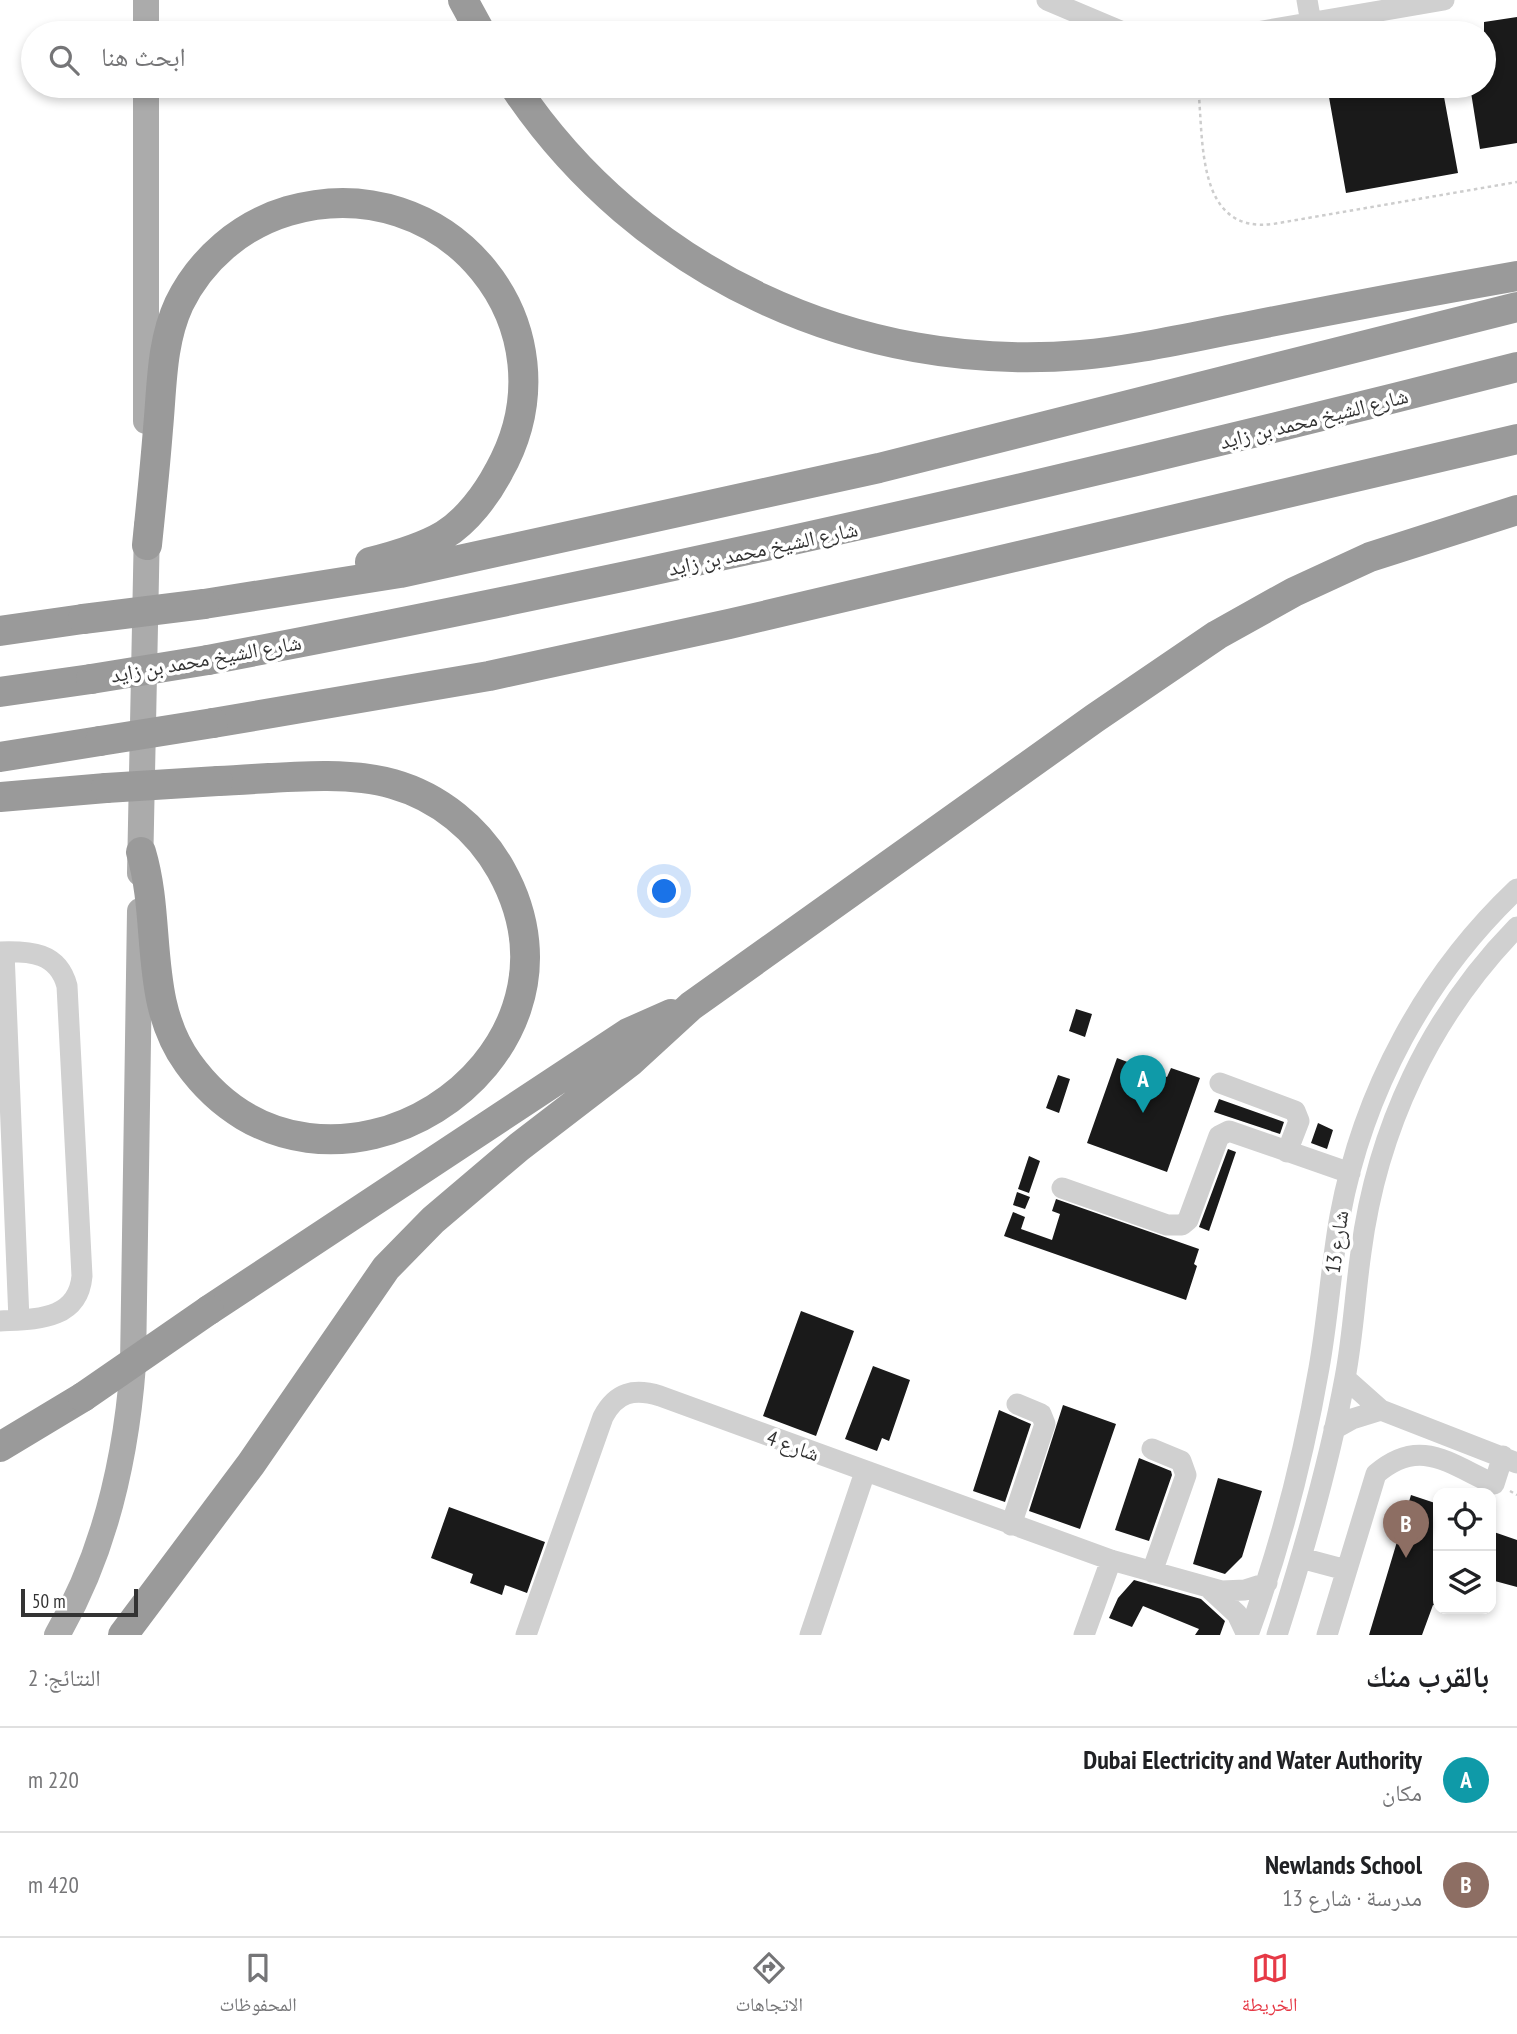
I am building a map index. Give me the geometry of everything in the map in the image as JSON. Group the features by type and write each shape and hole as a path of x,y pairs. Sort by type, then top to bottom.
{"highway":[{"path":"463,0 474,21"},
{"path":"483,0 493,21"},
{"path":"523,98 587,176 613,201 699,266 793,314 854,334 917,348 1015,357 1092,354 1517,276"},
{"path":"531,98 540,121"},
{"path":"146,545 165,348 179,304 202,267 233,237 268,217 313,204 371,204 398,210 439,228 474,257 501,294 519,338 526,389 514,445 487,494 446,534 393,556 262,585 218,602"},
{"path":"0,631 218,602 400,573 879,468 1517,307"},
{"name":"شارع الشيخ محمد بن زايد","path":"0,692 208,660 489,607 933,511 1206,447 1517,367"},
{"path":"0,757 489,676 715,627 1517,439"},
{"path":"123,1635 251,1464 386,1268 433,1220 519,1147 631,1061 691,1006 1095,718 1217,635 1294,592 1370,557 1517,510"},
{"path":"0,797 218,781 341,778 392,783 438,804 459,819 486,846 506,879 515,903 524,949 523,972 507,1030 492,1056 459,1093 427,1116 400,1129 341,1139 315,1139 265,1126 221,1100 186,1062 164,1015 158,990 153,908 141,852"},
{"path":"0,1447 83,1397 209,1310 628,1033 691,1006"}],"main road":[{"path":"146,0 146,21"},
{"path":"57,1635 88,1573 106,1521 120,1467 130,1409 133,1364 146,545 146,98"}],"street":[{"path":"1047,0 1097,21"},
{"path":"1307,0 1311,21"},
{"path":"1321,21 1444,0"},
{"name":"شارع 13","path":"1247,1635 1283,1536 1310,1417 1337,1234 1350,1173 1375,1094 1418,1012 1469,940 1517,889"},
{"name":"شارع 13","path":"1277,1635 1301,1558 1334,1429 1345,1378 1370,1202 1397,1108 1441,1022 1469,982 1517,927"},
{"path":"30,951 48,957 61,969 67,986 81,1266 78,1293 68,1307 53,1316 10,1320 2,952 30,951"},
{"path":"1220,1083 1295,1111 1299,1121 1287,1152"},
{"path":"1062,1188 1175,1227 1188,1220 1217,1141 1223,1133 1234,1133 1350,1173"},
{"path":"1318,1635 1376,1474 1388,1464 1409,1454 1421,1453 1494,1484 1510,1459 1381,1410 1345,1378"},
{"name":"شارع 4","path":"526,1635 603,1417 611,1403 621,1395 634,1392 660,1396 1111,1560 1210,1589 1245,1590 1267,1583"},
{"path":"1011,1525 1045,1424 1041,1414 1017,1404"},
{"path":"1334,1429 1352,1419 1381,1410"},
{"path":"1152,1449 1181,1461 1186,1475 1152,1572"},
{"path":"810,1635 865,1472"},
{"path":"1301,1558 1342,1569"},
{"path":"1084,1635 1111,1560"},
{"path":"1327,1635 1342,1569"},
{"name":"شارع 4","path":"1210,1589 1237,1614 1247,1635"}],"path":[{"path":"1200,98 1212,192 1229,217 1243,223 1273,224 1517,182"}],"building":[{"path":"1517,17 1517,143 1480,149 1472,98 1496,98 1496,21 1491,21"},
{"path":"1329,98 1444,98 1458,173 1346,193"},
{"path":"1076,1009 1092,1014 1085,1037 1069,1031"},
{"path":"1117,1058 1167,1077 1171,1068 1200,1078 1167,1172 1087,1143"},
{"path":"1058,1075 1070,1079 1059,1113 1046,1108"},
{"path":"1219,1099 1284,1122 1280,1134 1214,1112"},
{"path":"1318,1123 1333,1130 1327,1149 1311,1143"},
{"path":"1228,1149 1236,1152 1209,1231 1199,1227"},
{"path":"1029,1156 1040,1161 1029,1193 1018,1189"},
{"path":"1017,1192 1030,1197 1025,1209 1013,1205"},
{"path":"1056,1199 1199,1249 1194,1264 1197,1266 1186,1300 1004,1236 1013,1212 1025,1217 1021,1229 1052,1240 1060,1214 1052,1211"},
{"path":"801,1311 854,1331 816,1436 763,1416"},
{"path":"873,1366 910,1380 889,1441 882,1438 877,1451 845,1439"},
{"path":"1063,1405 1116,1424 1080,1529 1029,1511"},
{"path":"999,1410 1031,1424 1005,1502 973,1491"},
{"path":"1139,1458 1171,1471 1172,1475 1149,1541 1115,1530"},
{"path":"1218,1478 1262,1491 1242,1557 1225,1574 1193,1564"},
{"path":"1411,1495 1433,1502 1433,1605 1422,1635 1369,1635"},
{"path":"449,1507 545,1542 527,1593 505,1585 502,1595 470,1583 473,1574 431,1558"},
{"path":"1496,1533 1517,1540 1517,1587 1496,1581"},
{"path":"1134,1580 1201,1599 1225,1621 1220,1635 1195,1635 1199,1629 1143,1606 1132,1627 1109,1618 1118,1598"}],"place":[{"name":"Dubai Electricity and Water Authority","path":"1143,1113"},
{"name":"Newlands School","path":"1406,1558"}]}
